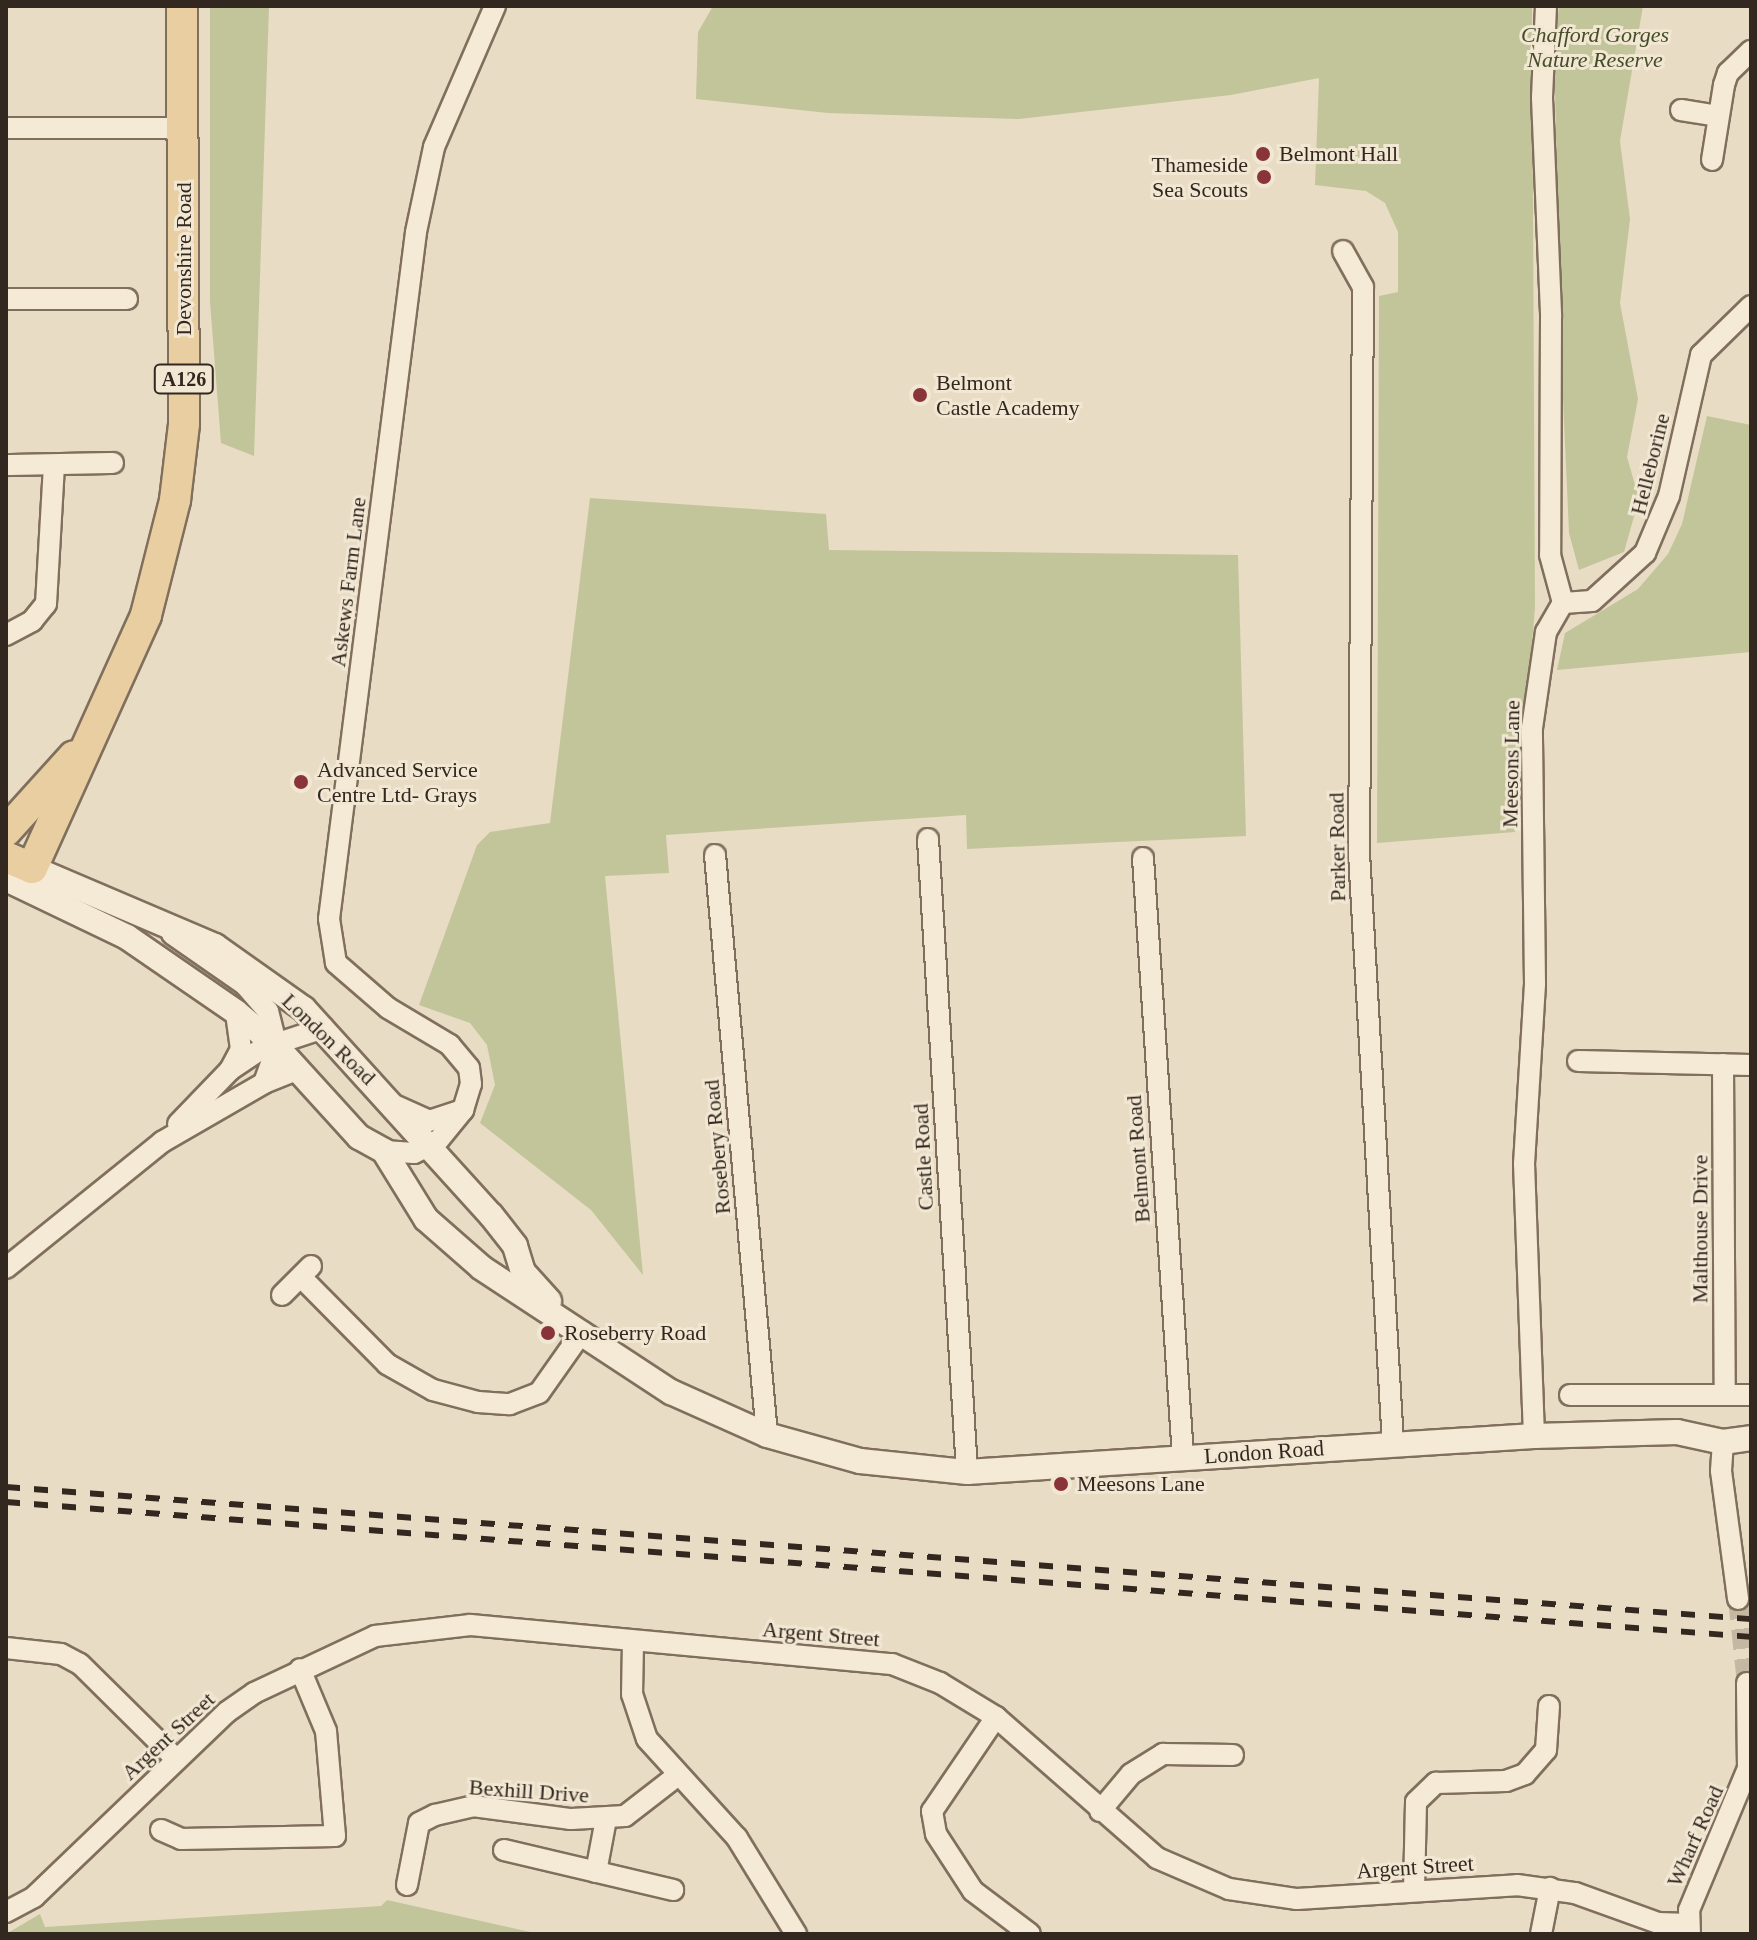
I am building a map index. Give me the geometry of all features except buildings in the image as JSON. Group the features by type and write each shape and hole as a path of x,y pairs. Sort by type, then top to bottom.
{"main road":[{"name":"Devonshire Road","path":"12,870 92,736 146,615 175,500 184,424 182,6"},
{"name":"Devonshire Road","path":"6,831 92,736"}],"street":[{"name":"Askews Farm Lane","path":"463,1110 471,1084 460,1055 354,982 331,953 329,919 416,232 434,147 495,6"},
{"path":"1546,6 1542,98 1550,304 1550,555 1563,603"},
{"path":"1712,160 1728,73 1751,51"},
{"path":"1681,110 1718,116"},
{"path":"6,128 183,128"},
{"name":"Parker Road","path":"1343,251 1363,287 1359,853 1393,1445"},
{"path":"6,299 127,299"},
{"name":"Helleborine","path":"1563,603 1592,601 1645,553 1669,496 1701,355 1751,306"},
{"path":"6,465 113,463"},
{"path":"6,635 32,621 46,604 54,465"},
{"name":"Meesons Lane","path":"1534,1436 1524,1164 1535,984 1532,728 1546,632 1563,603"},
{"name":"Castle Road","path":"928,839 967,1472"},
{"name":"Rosebery Road","path":"715,855 767,1435"},
{"name":"Belmont Road","path":"1143,858 1183,1457"},
{"name":"London Road","path":"12,870 150,917 258,973 324,1028 396,1106 515,1246 523,1272 576,1328"},
{"name":"London Road","path":"12,870 127,937 236,1012 277,1047 359,1137 384,1151 426,1219 482,1268 671,1392 767,1435 860,1461 967,1472 1534,1436 1677,1432 1723,1442 1751,1438"},
{"path":"150,917 260,998 277,1047 264,1083"},
{"path":"230,1070 241,1049 236,1012"},
{"path":"6,1268 162,1142 230,1070 263,1048 277,1047 324,1028"},
{"path":"1578,1061 1751,1065"},
{"name":"Malthouse Drive","path":"1723,1064 1725,1395"},
{"path":"162,1142 264,1083 297,1070"},
{"path":"396,1106 429,1121 463,1110"},
{"path":"384,1151 409,1154 429,1145 447,1133 463,1110"},
{"path":"282,1295 307,1272 387,1364 433,1390 478,1402 510,1404 539,1393 576,1328"},
{"path":"1570,1395 1751,1395"},
{"path":"1723,1442 1721,1471 1738,1599"},
{"name":"Argent Street","path":"6,1912 34,1897 227,1712 300,1669 375,1636 422,1628 470,1625 633,1643 855,1657 892,1664 940,1683 996,1717 1157,1858 1229,1889 1297,1899 1414,1891 1550,1888 1607,1902 1658,1923 1689,1929"},
{"path":"633,1643 632,1694 647,1739 678,1775 709,1801 737,1838 796,1934"},
{"path":"6,1648 61,1654 80,1664 176,1759"},
{"path":"161,1830 181,1839 335,1836 326,1731 300,1669"},
{"name":"Wharf Road","path":"1689,1929 1694,1895 1750,1768 1747,1683"},
{"path":"1414,1891 1416,1802 1436,1783 1506,1781 1525,1774 1546,1750 1549,1706"},
{"path":"996,1717 932,1811 936,1834 973,1891 1030,1934"},
{"path":"1100,1811 1131,1774 1163,1754 1233,1755"},
{"name":"Bexhill Drive","path":"407,1885 419,1823 435,1815 473,1806 606,1819 644,1806 678,1775"},
{"name":"Bexhill Drive","path":"596,1872 606,1819"},
{"path":"504,1850 673,1890"},
{"path":"1541,1934 1550,1888"}],"green space":[{"path":"210,6 269,6 254,456 221,443 210,302"},
{"path":"713,6 1532,6 1535,608 1515,832 1377,843 1379,296 1398,292 1398,232 1385,203 1366,191 1315,185 1319,78 1231,95 1019,119 828,113 696,99 698,32"},
{"name":"Chafford Gorges Nature Reserve","path":"1559,6 1643,6 1620,141 1630,219 1620,303 1638,399 1627,457 1639,499 1624,552 1579,570 1569,533 1561,353 1554,48"},
{"path":"1707,416 1751,425 1751,652 1557,670 1565,633 1638,589 1668,554 1682,524"},
{"path":"590,498 826,514 829,550 1238,555 1246,836 967,849 966,815 666,835 669,873 605,876 643,1275 591,1210 480,1123 495,1085 487,1045 470,1023 419,1005 477,845 490,832 550,823"},
{"path":"387,1900 539,1934 6,1934 40,1914 45,1927 381,1906"}],"tunnel":[{"path":"1738,1599 1747,1683"}],"railway":[{"path":"6,1487 1751,1619"},
{"path":"6,1502 1751,1637"}],"place":[{"name":"Belmont Hall","path":"1263,154"},
{"name":"Thameside Sea Scouts","path":"1264,177"},
{"name":"Belmont Castle Academy","path":"920,395"},
{"name":"Advanced Service Centre Ltd- Grays","path":"301,782"},
{"name":"Roseberry Road","path":"548,1333"},
{"name":"Meesons Lane","path":"1061,1484"}]}
